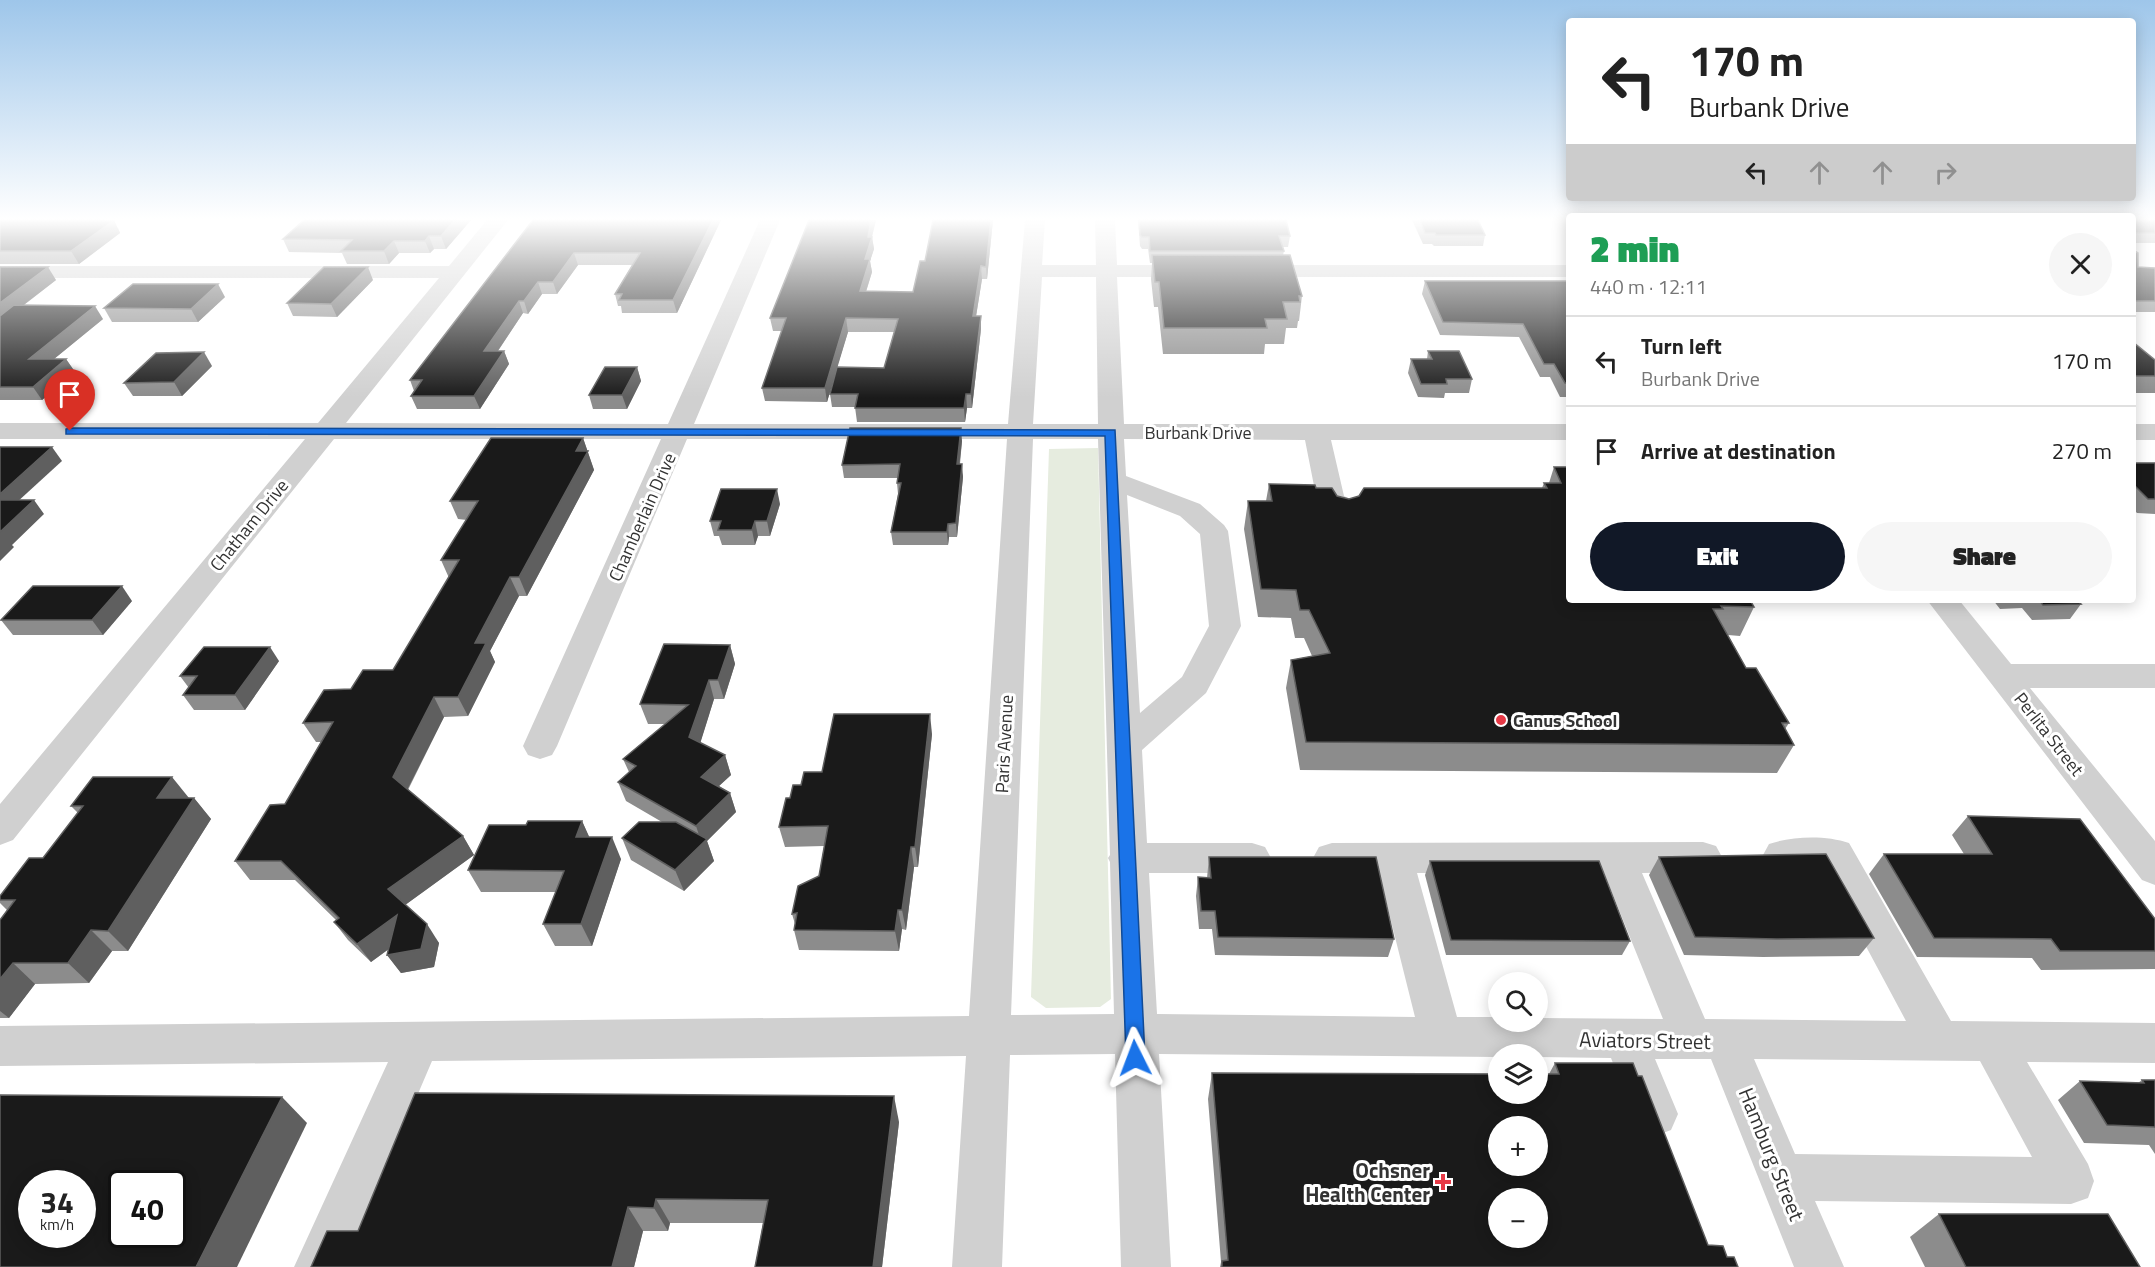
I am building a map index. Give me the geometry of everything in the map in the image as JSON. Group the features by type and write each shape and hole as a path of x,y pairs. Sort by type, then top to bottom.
{"street":[{"name":"Chatham Drive","path":"0,830 450,279"},
{"name":"Chamberlain Drive","path":"540,746 745,279"},
{"name":"Paris Avenue","path":"977,1267 1020,432 1030,279"},
{"path":"1106,279 1134,1035 1146,1267"},
{"name":"Burbank Drive","path":"0,431 1566,432"},
{"path":"1316,432 1334,510"},
{"path":"2136,432 2155,432"},
{"path":"1113,480 1190,510 1214,531 1226,626 1194,685 1123,746"},
{"name":"Perlita Street","path":"1944,603 2155,869"},
{"path":"2003,676 2155,676"},
{"path":"1127,858 1617,858 1836,854 1940,1041"},
{"path":"1394,858 1441,1037"},
{"name":"Hamburg Street","path":"1617,858 1709,1041 1781,1176 1818,1267"},
{"name":"Aviators Street","path":"0,1046 1134,1035 1709,1041 2155,1042"},
{"path":"1626,1040 1668,1148"},
{"path":"319,1267 419,1042"},
{"path":"1781,1176 2071,1180 1992,1042"}],"shaded area":[{"path":"1098,448 1111,999 1100,1007 1046,1008 1031,997 1049,449"}],"building":[{"path":"0,279 32,279 0,303"},
{"path":"312,279 356,279 331,304 287,303"},
{"path":"488,279 555,279 553,282 538,282 524,301 519,301 484,351 504,351 474,396 411,396 422,380 410,380"},
{"path":"624,279 683,279 673,300 619,300 622,294 615,294"},
{"path":"785,279 864,279 860,291 913,292 916,279 979,279 973,316 981,316 971,394 966,394 964,408 855,408 858,394 830,394 837,367 884,368 898,319 846,318 825,388 762,388 786,318 770,318"},
{"path":"1155,279 1297,279 1302,296 1299,296 1300,302 1283,302 1287,319 1265,319 1267,328 1164,328 1159,282 1155,282"},
{"path":"2136,279 2155,279 2155,301 2136,301"},
{"path":"1425,281 1566,281 1566,383 1554,364 1544,364 1523,324 1443,322"},
{"path":"133,284 218,284 191,309 104,308"},
{"path":"14,305 95,306 29,359 66,359 33,387 0,387 0,316"},
{"path":"2136,344 2155,360 2155,376 2136,376"},
{"path":"1428,351 1459,351 1472,379 1446,379 1447,384 1421,384 1411,359 1432,359"},
{"path":"204,352 174,382 124,383 156,353"},
{"path":"605,367 637,367 622,395 589,395"},
{"path":"850,428 961,428 957,464 962,464 956,523 948,524 947,532 891,532 901,483 897,483 900,464 842,465"},
{"path":"491,438 583,438 576,451 588,451 519,577 510,577 475,643 486,643 458,697 434,697 393,777 463,836 388,889 427,924 421,949 387,955 397,915 357,944 334,922 339,918 281,861 235,861 270,805 285,804 333,722 303,723 324,690 351,689 363,670 393,670 459,560 441,560 478,501 450,501"},
{"path":"0,447 52,447 0,494"},
{"path":"2136,463 2155,463 2155,499 2148,499 2136,487"},
{"path":"1554,467 1566,467 1566,603 1752,603 1754,607 1721,606 1723,609 1713,609 1746,668 1756,668 1789,723 1782,723 1794,745 1306,742 1291,660 1330,653 1309,610 1300,610 1296,590 1261,589 1248,501 1272,501 1269,484 1315,485 1316,488 1332,488 1337,496 1349,499 1359,496 1364,488 1547,488 1544,483 1561,483"},
{"path":"721,489 777,489 767,521 755,521 752,530 718,530 721,521 710,521"},
{"path":"0,500 34,500 0,532"},
{"path":"33,586 122,586 92,620 1,620"},
{"path":"2041,603 2081,604 2043,605"},
{"path":"664,644 730,645 718,680 709,680 689,737 725,755 701,777 730,793 696,826 618,782 636,766 623,759 688,705 640,704"},
{"path":"204,647 270,647 235,695 183,695 197,676 180,676"},
{"path":"834,714 930,714 915,847 911,847 902,910 898,910 895,931 794,930 797,913 792,914 798,886 819,876 828,826 779,827 786,798 790,798 793,785 801,785 804,772 822,772"},
{"path":"93,777 172,777 157,798 194,798 108,931 91,930 68,963 13,963 0,979 0,920 15,900 0,900 0,896 29,858 43,858 83,806 71,806"},
{"path":"1968,816 2080,819 2155,919 2155,951 2060,951 2051,939 1934,938 1884,854 1992,854"},
{"path":"528,821 582,821 576,837 612,837 581,924 543,924 564,871 468,870 489,825 526,825"},
{"path":"639,822 676,822 707,839 675,870 622,838"},
{"path":"1826,854 1874,938 1695,937 1659,857"},
{"path":"1209,857 1376,857 1394,939 1218,937 1215,911 1201,911 1198,877 1211,878"},
{"path":"1430,861 1599,861 1630,941 1451,940"},
{"name":"Ochsner Health Center","path":"1555,1063 1633,1063 1638,1076 1642,1076 1708,1245 1723,1246 1727,1257 1734,1257 1738,1267 1222,1267 1222,1261 1228,1260 1212,1073 1488,1074 1488,1104 1548,1104 1548,1074 1559,1074"},
{"path":"2142,1080 2155,1080 2155,1127 2107,1125 2080,1081 2144,1083"},
{"path":"415,1093 894,1096 873,1267 755,1267 768,1200 656,1199 654,1208 628,1207 612,1267 311,1267 327,1231 358,1231"},
{"path":"0,1095 282,1097 196,1267 0,1267"},
{"path":"1939,1214 2108,1214 2140,1267 1966,1267"}],"place":[{"name":"Ganus School","path":"1501,720"},
{"name":"Ochsner Health Center","path":"1443,1182"}],"route":[{"path":"70,431 1111,432 1135,1058"}]}
